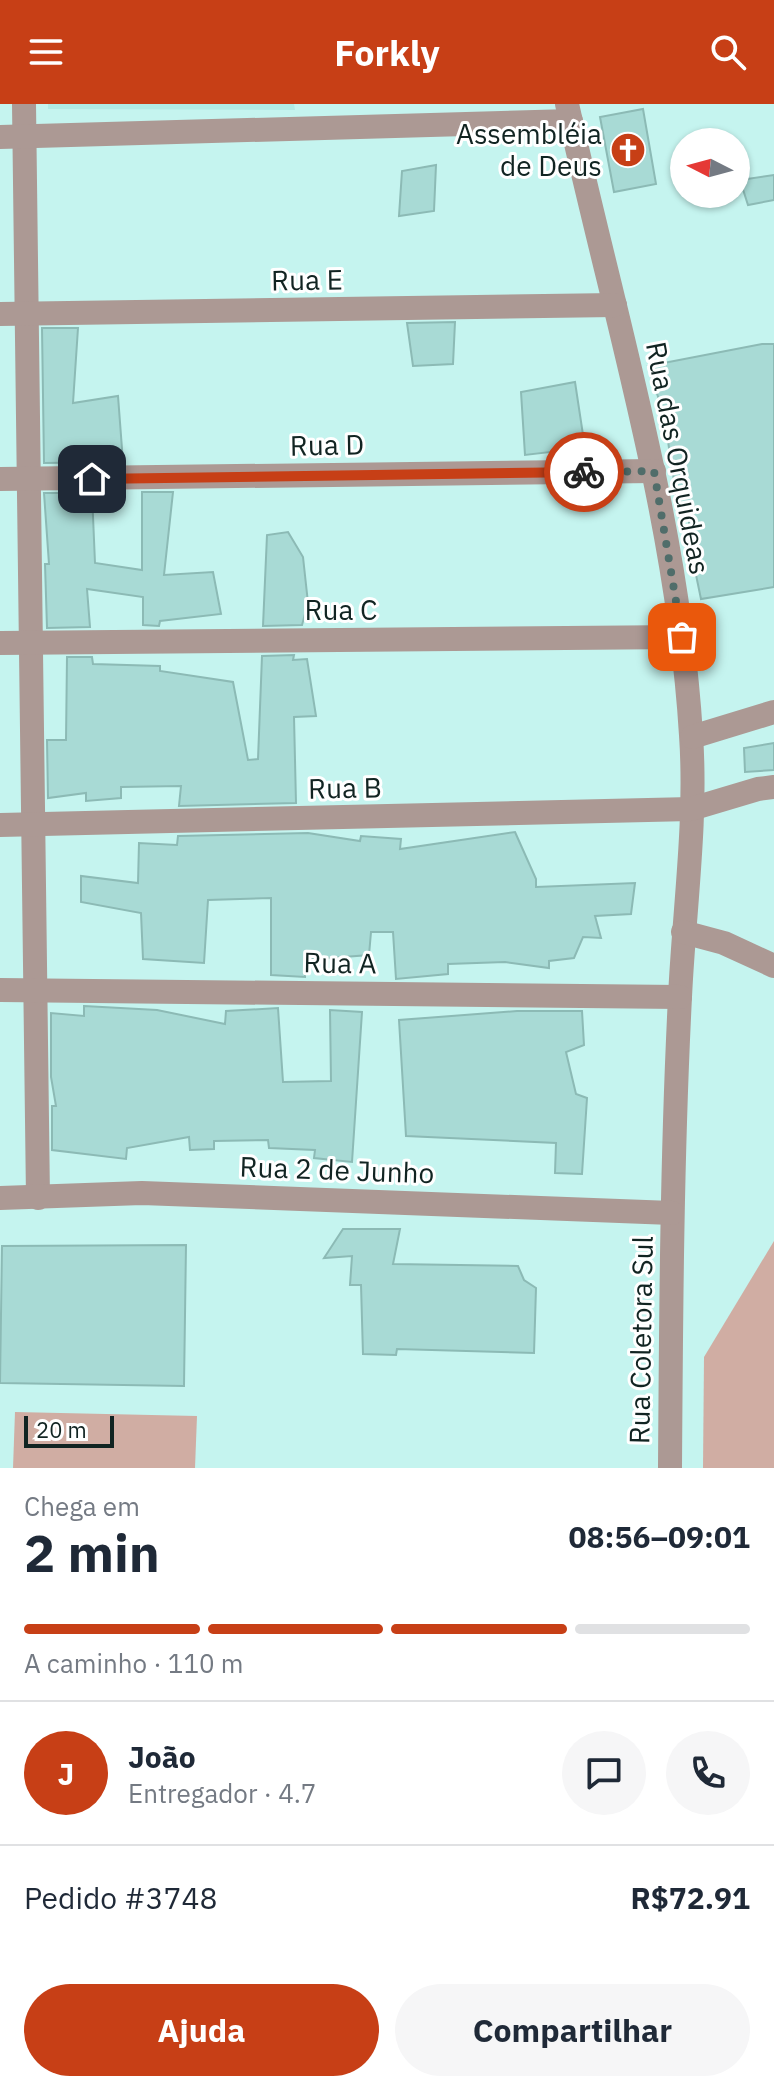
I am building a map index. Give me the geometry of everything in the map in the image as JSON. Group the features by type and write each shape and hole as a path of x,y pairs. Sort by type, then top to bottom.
{"street":[{"path":"24,104 38,1198"},
{"path":"0,137 569,112"},
{"name":"Rua das Orquideas","path":"569,112 654,471 682,637 692,737 672,1213"},
{"name":"Rua E","path":"0,314 615,305"},
{"name":"Rua D","path":"0,479 654,471"},
{"name":"Rua C","path":"0,643 682,637"},
{"path":"692,737 774,712"},
{"name":"Rua B","path":"0,825 691,809 774,787"},
{"path":"683,932 724,943 774,966"},
{"name":"Rua A","path":"0,990 680,997"},
{"name":"Rua 2 de Junho","path":"0,1198 142,1193 672,1213"},
{"name":"Rua Coletora Sul","path":"670,1468 672,1213"}],"shaded area":[{"path":"48,104 294,104 295,110 48,109"},
{"path":"774,1241 774,1468 703,1468 704,1357"},
{"path":"15,1412 197,1416 195,1468 13,1468"}],"building":[{"name":"Assembléia de Deus","path":"643,109 656,184 614,192 600,117"},
{"path":"436,165 434,211 399,216 402,171"},
{"path":"774,175 774,200 750,205 750,179"},
{"path":"455,322 453,364 413,366 407,323"},
{"path":"42,328 78,328 73,403 118,396 123,462 44,463"},
{"path":"774,344 774,587 701,599 695,570 689,570 689,518 680,520 664,415 648,366"},
{"path":"575,382 585,448 525,455 521,392"},
{"path":"142,492 173,492 164,575 213,572 221,614 160,621 159,626 143,625 143,597 87,589 90,627 47,628 45,564 49,564 44,493 92,493 95,563 142,570"},
{"path":"288,532 303,557 308,603 302,625 263,626 267,535"},
{"path":"294,655 293,660 307,659 316,716 294,717 296,803 179,806 181,786 121,787 121,798 86,801 86,793 48,798 47,740 66,740 67,657 92,657 93,664 160,666 160,671 233,682 248,760 258,759 262,656"},
{"path":"774,743 774,770 745,772 744,748"},
{"path":"515,832 536,879 536,887 635,883 631,914 595,916 601,938 583,937 574,958 549,961 549,968 505,962 448,964 448,974 396,979 393,932 371,932 369,955 305,960 305,977 271,975 271,898 208,900 204,963 143,959 141,913 81,902 81,876 138,883 139,843 177,845 178,836 308,833 360,841 361,836 401,839 400,849"},
{"path":"84,1006 157,1010 225,1024 226,1011 278,1008 283,1082 331,1081 330,1010 362,1012 352,1162 314,1158 315,1150 269,1148 268,1140 214,1141 214,1149 190,1150 189,1137 127,1148 126,1159 52,1150 52,1106 56,1106 51,1077 51,1013 84,1016"},
{"path":"517,1011 582,1011 584,1045 566,1052 576,1094 587,1098 582,1174 555,1173 556,1143 406,1136 399,1020"},
{"path":"343,1229 400,1229 393,1264 518,1266 524,1280 536,1288 534,1353 397,1349 396,1355 363,1354 361,1285 350,1285 352,1256 324,1258"},
{"path":"186,1245 184,1386 0,1383 2,1246"}],"way so far":[{"path":"584,472 654,471 682,637"}],"place":[{"name":"Assembléia de Deus","path":"628,150"}],"route":[{"path":"92,479 584,472"}]}
